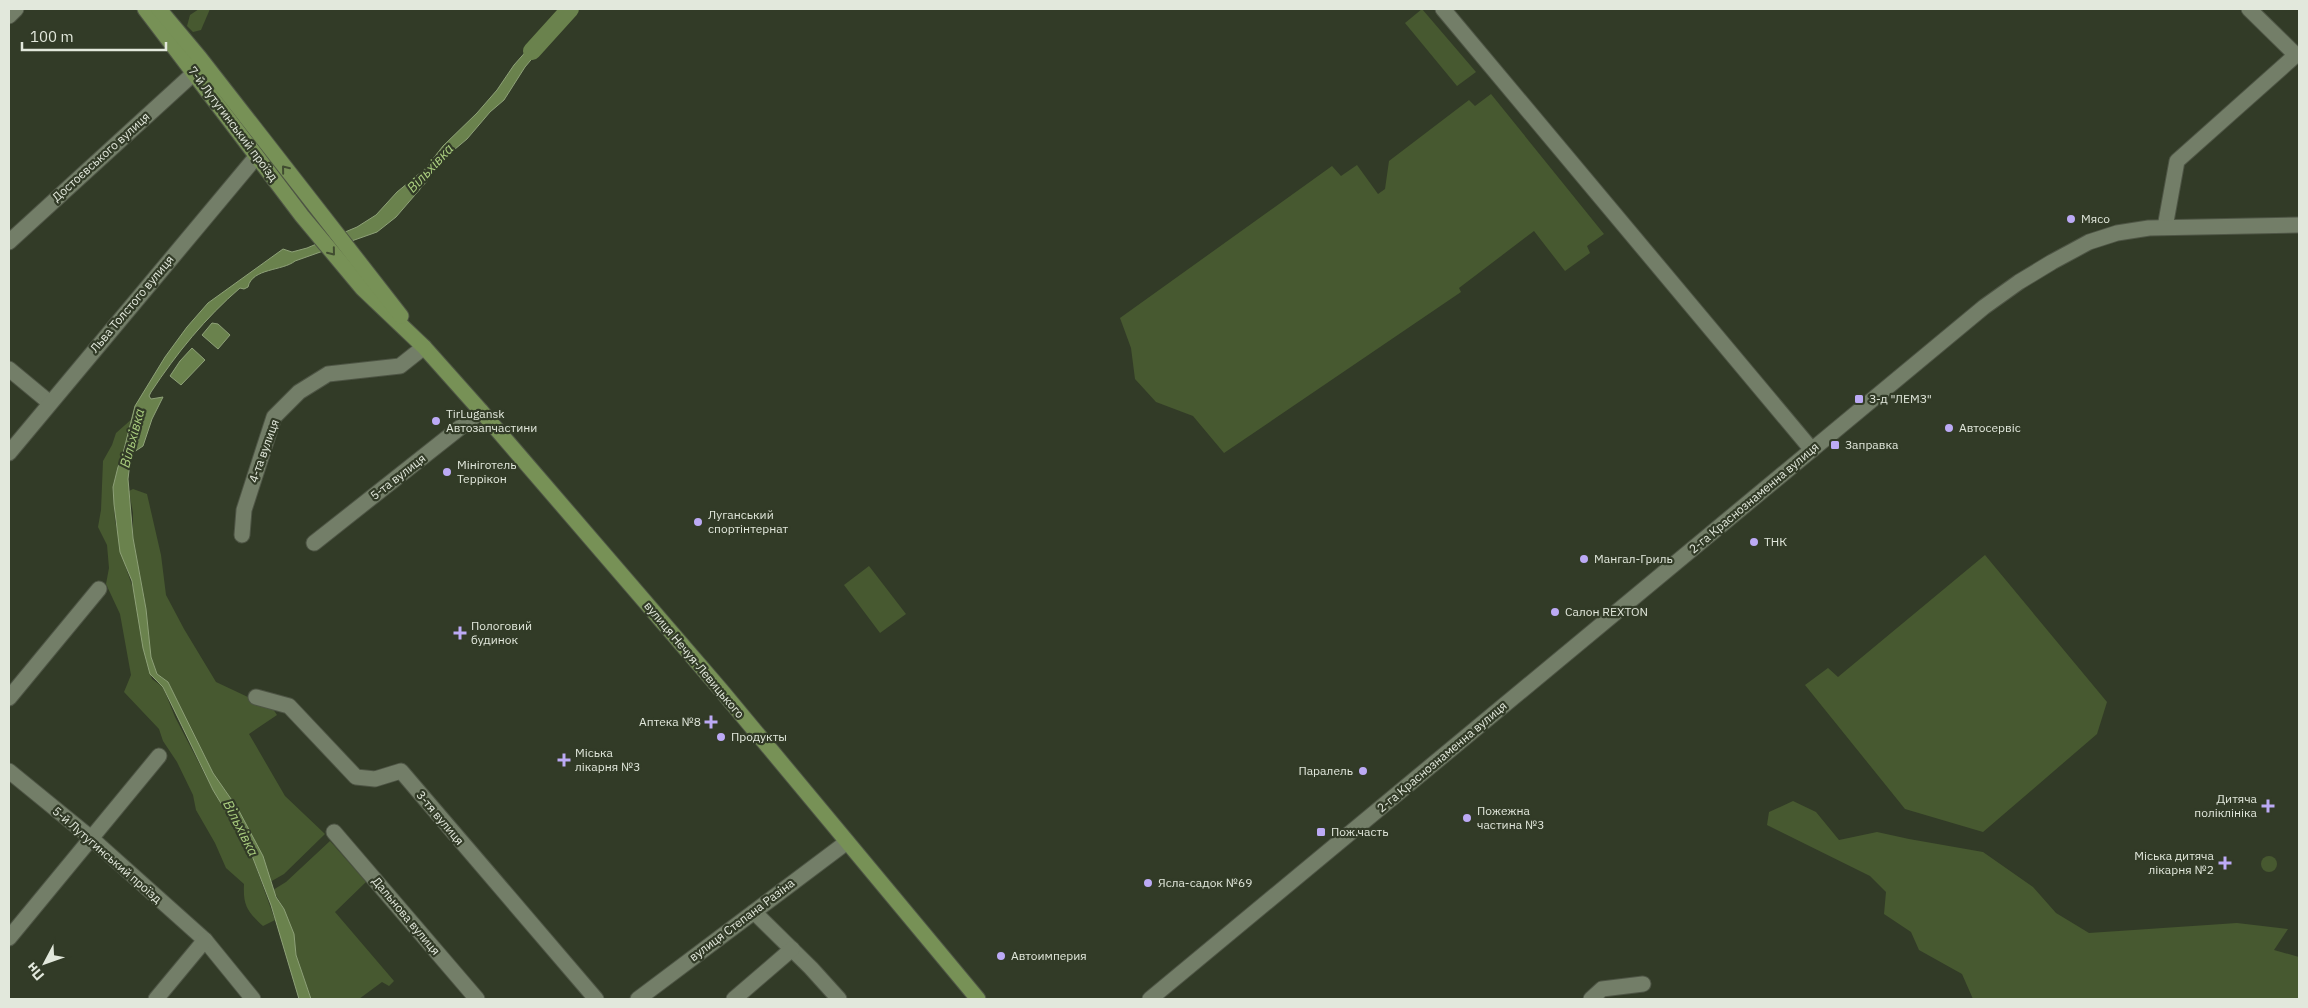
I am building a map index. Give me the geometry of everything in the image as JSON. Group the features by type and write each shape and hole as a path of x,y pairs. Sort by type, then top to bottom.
{"main road":[{"name":"7-й Лутугинський проїзд","path":"145,9 302,216 362,288"},
{"name":"7-й Лутугинський проїзд","path":"160,9 373,277"},
{"name":"вулиця Нечуя-Левицького","path":"373,277 424,347"},
{"name":"вулиця Нечуя-Левицького","path":"362,288 424,347 481,411 721,690 978,999"}],"street":[{"path":"9,16 16,9"},
{"path":"1443,9 1812,450"},
{"path":"2165,228 2177,161 2296,55 2249,9"},
{"name":"Достоєвського вулиця","path":"9,242 194,73"},
{"name":"Льва Толстого вулиця","path":"9,453 256,156"},
{"name":"2-га Краснознаменна вулиця","path":"1150,999 1984,307 2019,282 2089,242 2117,233 2165,228 2299,225"},
{"name":"4-та вулиця","path":"242,535 244,510 263,447 274,418 280,411 300,392 328,374 400,366 424,347"},
{"path":"9,369 50,403"},
{"name":"5-та вулиця","path":"314,543 481,411"},
{"path":"9,698 99,589"},
{"name":"3-тя вулиця","path":"256,697 289,706 356,777 375,779 401,771 596,999"},
{"path":"9,938 159,756"},
{"name":"5-й Лутугинський проїзд","path":"9,771 91,838 205,940 253,999"},
{"name":"Дальнова вулиця","path":"334,832 477,999"},
{"name":"вулиця Степана Разіна","path":"638,999 847,842"},
{"path":"754,912 839,999"},
{"path":"156,999 205,940"},
{"path":"734,999 792,949"},
{"path":"1591,999 1602,989 1643,984"}],"shaded area":[{"path":"199,9 210,9 201,30 193,32 187,26 190,15"},
{"path":"1422,9 1476,72 1457,86 1405,23"},
{"path":"1491,94 1604,234 1587,246 1590,253 1565,271 1534,231 1459,288 1461,292 1224,453 1193,416 1156,402 1135,379 1131,348 1120,318 1332,166 1341,176 1357,165 1378,194 1385,189 1389,161 1469,100 1475,106"},
{"path":"133,418 113,487 115,521 126,568 135,594 143,648 152,679 163,687 175,717 213,790 251,853 275,920 263,926 247,908 244,898 244,884 226,868 215,843 196,810 193,795 177,762 163,741 159,729 124,692 131,675 120,614 106,584 109,568 107,545 98,527 101,510 103,461 116,433"},
{"path":"133,489 147,494 161,555 166,595 184,629 216,682 271,706 277,715 249,734 285,796 325,834 284,874 270,882 263,856 238,809 213,773 168,682 157,674 151,657 146,609 133,538 133,513 129,491"},
{"path":"1985,555 2107,702 2097,734 1983,832 1905,809 1805,685 1828,668 1838,677"},
{"path":"869,566 906,614 880,633 844,585"},
{"path":"1793,801 1816,812 1839,840 1877,832 1983,852 2033,887 2056,913 2089,933 2237,923 2288,929 2274,950 2299,957 2299,999 1973,999 1962,974 1919,950 1911,932 1884,914 1886,892 1870,876 1767,825 1769,812"},
{"path":"330,841 366,882 335,912 394,981 389,986 382,982 359,999 311,999 296,955 294,937 284,909 273,890 286,882"},
{"path":"2266,856 2272,856 2277,861 2275,870 2266,872 2261,867 2261,861"}],"water":[{"path":"544,31 551,36 525,67 504,100 490,112 467,139 442,160 427,181 396,217 377,232 255,276 248,287 240,288 215,311 181,350 151,392 149,396 151,399 163,397 152,419 143,446 131,454 128,479 133,538 146,609 151,657 157,674 168,682 213,773 238,809 263,856 276,897 284,909 294,934 296,955 311,999 299,999 271,905 251,853 213,790 163,687 150,674 143,648 132,581 120,552 113,487 118,467 135,406 165,357 208,303 283,249 292,252 307,248 357,227 376,215 397,192 425,169 443,146 477,113 497,90 514,65"},
{"path":"212,323 218,324 230,335 218,349 202,335"},
{"path":"192,348 205,360 181,385 170,376"}],"waterway":[{"name":"Вільхівка","path":"532,51 570,9"}],"place":[{"name":"Мясо","path":"2071,219"},
{"name":"З-д \"ЛЕМЗ\"","path":"1859,399"},
{"name":"TirLugansk Автозапчастини","path":"436,421"},
{"name":"Автосервіс","path":"1949,428"},
{"name":"Заправка","path":"1835,445"},
{"name":"Мініготель Террікон","path":"447,472"},
{"name":"Луганський спортінтернат","path":"698,522"},
{"name":"ТНК","path":"1754,542"},
{"name":"Мангал-Гриль","path":"1584,559"},
{"name":"Салон REXTON","path":"1555,612"},
{"name":"Пологовий будинок","path":"460,633"},
{"name":"Аптека №8","path":"711,722"},
{"name":"Продукты","path":"721,737"},
{"name":"Міська лікарня №3","path":"564,760"},
{"name":"Паралель","path":"1363,771"},
{"name":"Дитяча поліклініка","path":"2268,806"},
{"name":"Пожежна частина №3","path":"1467,818"},
{"name":"Пож.часть","path":"1321,832"},
{"name":"Міська дитяча лікарня №2","path":"2225,863"},
{"name":"Ясла-садок №69","path":"1148,883"},
{"name":"Автоимперия","path":"1001,956"}]}
